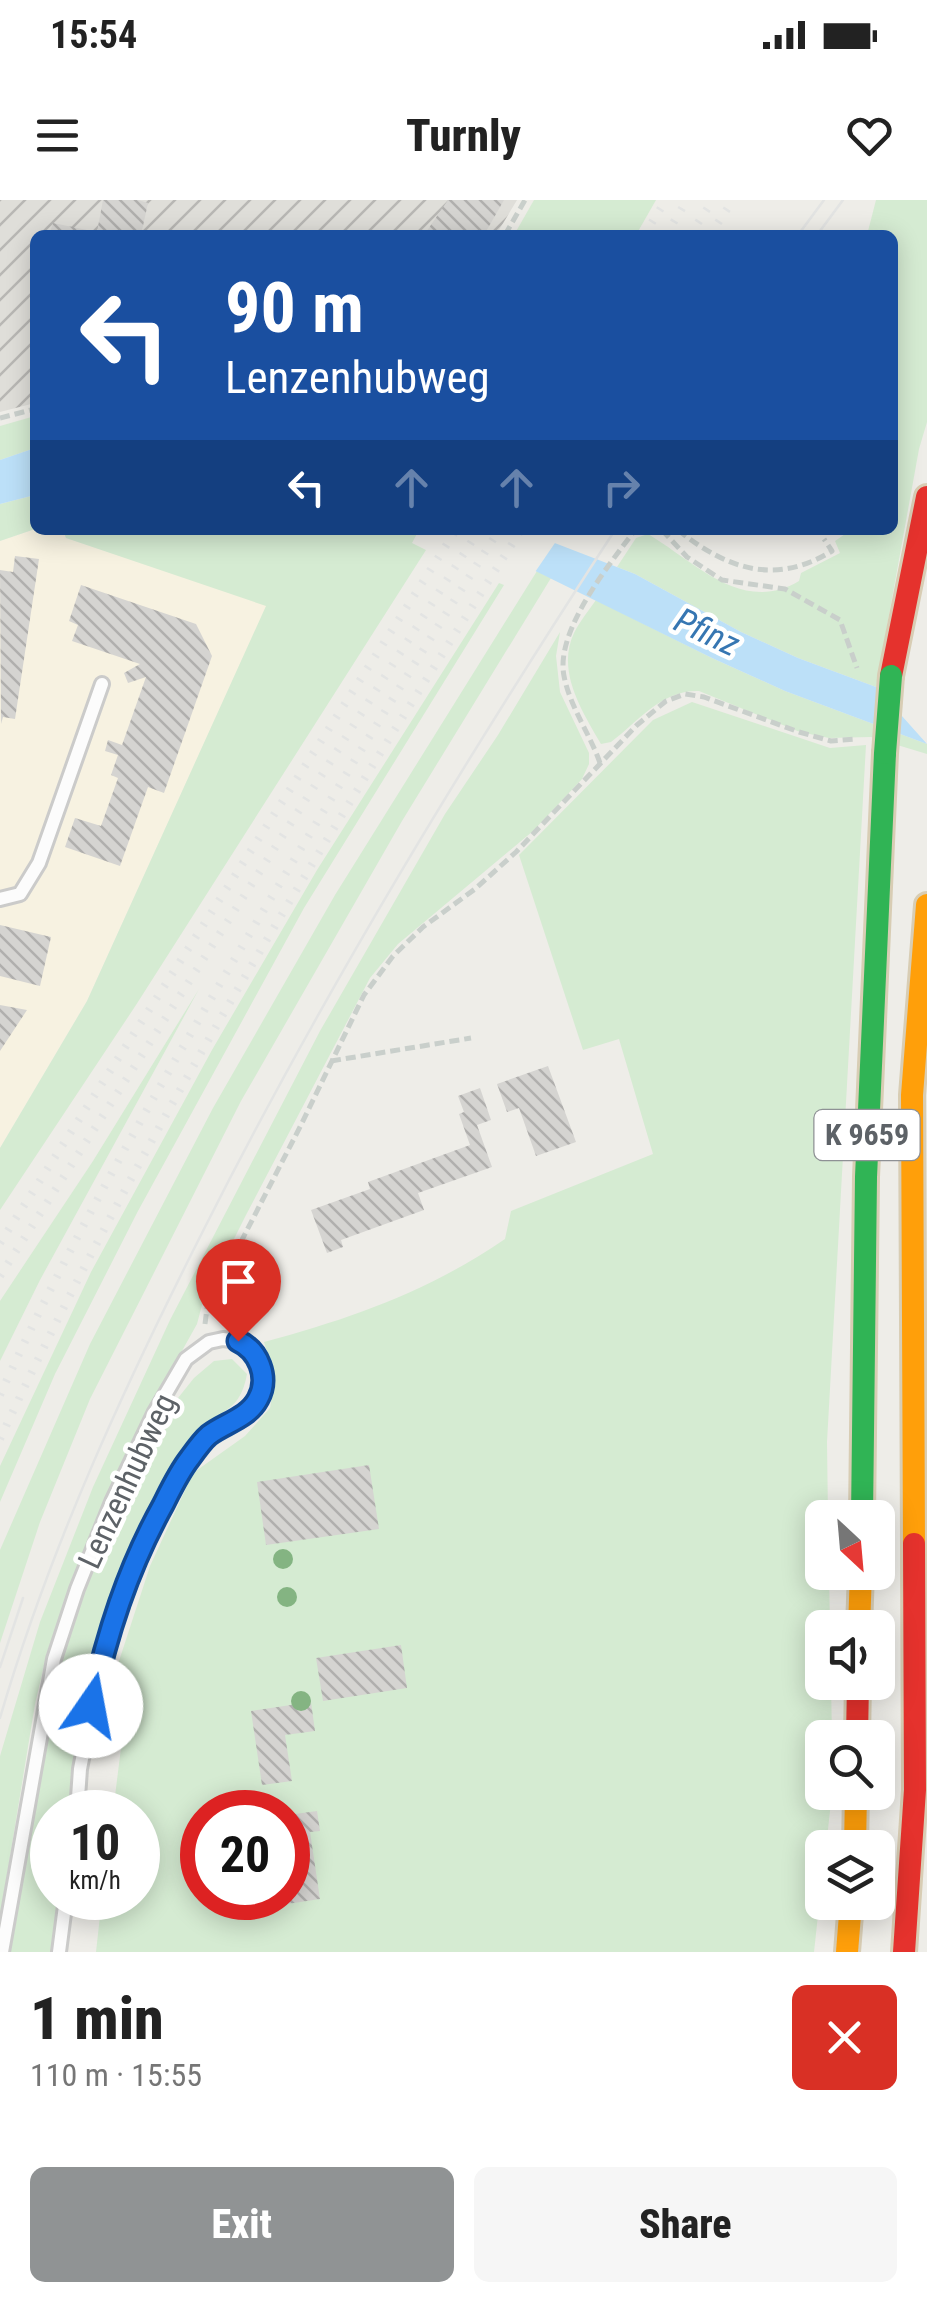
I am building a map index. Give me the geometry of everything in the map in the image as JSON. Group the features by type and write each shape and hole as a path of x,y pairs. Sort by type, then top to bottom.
{"main road":[{"name":"K 9659","path":"862,1500 876,746 927,497"},
{"path":"912,575 923,635"},
{"name":"K 9659","path":"904,1952 916,1790 912,1094 927,905"},
{"path":"847,1952 849,1920"}],"lane":[{"path":"0,899 20,894 39,863 102,684"},
{"name":"Lenzenhubweg","path":"2,1952 54,1659 77,1589 112,1502 186,1358 210,1342 238,1341 255,1353 261,1373 258,1398 248,1412 208,1436 186,1462 136,1556 104,1646 78,1790"},
{"path":"59,1952 63,1920"}],"path":[{"path":"508,230 525,200"},
{"path":"0,418 30,410"},
{"path":"600,764 564,676 565,646 578,617 632,535"},
{"path":"667,535 687,557 722,580 785,589 840,620 860,676"},
{"path":"685,535 710,553 750,568 771,571 791,570 820,559 832,551 824,540"},
{"path":"210,1342 205,1324 207,1308 364,995 393,956 516,852 637,725 666,702 685,694 831,741 876,746"},
{"path":"331,1061 470,1038"}],"shaded area":[{"path":"0,200 517,200 499,230 30,230 30,404 0,412"},
{"path":"30,531 30,535 65,535 267,605 87,1001 0,1148 0,541"}],"green space":[{"path":"534,200 656,200 639,230 517,230"},
{"path":"876,200 927,200 927,422 876,687 741,632 617,567 636,538 649,535 720,581 758,592 778,590 799,581 801,573 840,553 835,541 844,535 898,535 898,230 868,230"},
{"path":"30,417 30,450 0,460 0,426"},
{"path":"30,496 30,531 0,541 0,504"},
{"path":"65,535 416,535 412,543 426,550 136,1005 0,1210 0,1148 87,1001 266,606"},
{"path":"537,571 551,578 402,821 241,1101 90,1399 40,1522 0,1643 0,1550 90,1344 213,1108 335,895"},
{"path":"499,583 504,585 304,908 138,1211 55,1374 0,1502 0,1466 91,1272 212,1050 317,870"},
{"path":"596,600 785,691 927,744 927,754 871,737 829,738 800,732 699,691 662,701 611,742 601,744 574,690 568,662 574,633"},
{"path":"560,632 556,656 560,692 589,753 589,764 582,779 533,831 398,944 370,978 246,1215 203,1301 197,1324 135,1435 73,1579 47,1653 0,1918 0,1756 40,1622 93,1487 170,1320 320,1031 445,814"},
{"path":"692,702 830,748 866,745 827,1442 828,1500 805,1500 805,1590 829,1590 830,1610 805,1610 805,1700 831,1700 832,1720 805,1720 805,1810 830,1810 828,1830 805,1830 805,1920 818,1920 814,1952 96,1952 100,1920 160,1920 160,1790 116,1790 126,1708 109,1705 119,1661 150,1566 193,1473 245,1436 270,1408 275,1379 264,1342 359,1313 448,1274 505,1239 511,1211 653,1154 619,1039 583,1050 519,855 653,720"},
{"path":"199,989 0,1361 0,1301 93,1161"},
{"path":"232,1359 247,1374 240,1396 208,1423 183,1452 128,1554 99,1637 81,1724 73,1790 37,1790 59,1661 82,1589 117,1504 162,1418 194,1378 214,1361"},
{"path":"30,1833 30,1920 57,1920 53,1952 10,1952"}],"water":[{"path":"30,450 30,496 0,504 0,460"},
{"name":"Pfinz","path":"462,535 534,535 635,574 741,632 876,687 927,744 785,691"}],"pier":[{"path":"450,535 546,535 557,540 533,575"}],"building":[{"path":"103,200 148,203 142,230 97,230"},
{"path":"448,200 504,200 487,230 427,230"},
{"path":"53,223 87,230 51,230"},
{"path":"15,556 39,559 15,719 3,717 1,724 0,570 13,572"},
{"path":"81,585 196,624 212,656 164,793 148,787 120,866 65,847 75,818 101,826 118,778 111,775 118,755 105,751 108,740 122,745 146,677 128,683 124,673 140,664 72,641 78,625 69,621"},
{"path":"0,925 51,937 40,986 0,976"},
{"path":"0,1005 27,1010 0,1051"},
{"path":"548,1066 576,1142 536,1156 519,1108 507,1112 497,1084"},
{"path":"480,1088 491,1120 477,1125 492,1167 418,1193 424,1210 341,1240 343,1247 327,1253 311,1210 370,1189 368,1182 470,1145 459,1114 464,1112 458,1096"},
{"path":"369,1465 379,1529 266,1545 257,1482"},
{"path":"401,1645 407,1688 323,1701 316,1658"},
{"path":"311,1702 315,1731 285,1735 292,1781 262,1785 251,1711"},
{"path":"317,1811 320,1831 310,1832 310,1812"},
{"path":"310,1832 320,1899 310,1901"}],"tram line":[{"path":"802,230 824,200"},
{"path":"821,230 843,200"},
{"path":"0,1718 65,1530 117,1408 251,1139 400,874 612,535"},
{"path":"0,1667 23,1598"}],"railway":[{"path":"647,230 666,200"},
{"path":"669,230 687,200"},
{"path":"693,230 713,200"},
{"path":"713,230 733,200"},
{"path":"0,1243 453,535"},
{"path":"0,1276 476,535"},
{"path":"0,1395 83,1227 174,1063 496,535"},
{"path":"0,1439 117,1204 180,1089 313,863 518,535"}],"traffic: fast":[{"path":"885,753 891,676"},
{"path":"862,1500 866,1177 885,753"}],"traffic: slow":[{"path":"914,1544 912,1095 927,905"},
{"path":"860,1590 860,1610"},
{"path":"855,1830 856,1810"},
{"path":"847,1952 850,1920"}],"traffic: jam":[{"path":"891,676 927,497"},
{"path":"904,1952 915,1790 914,1544"},
{"path":"857,1720 858,1700"}],"route":[{"path":"91,1706 114,1611 151,1526 186,1462 208,1436 248,1412 258,1398 262,1387 260,1363 255,1353 238,1341"}]}
